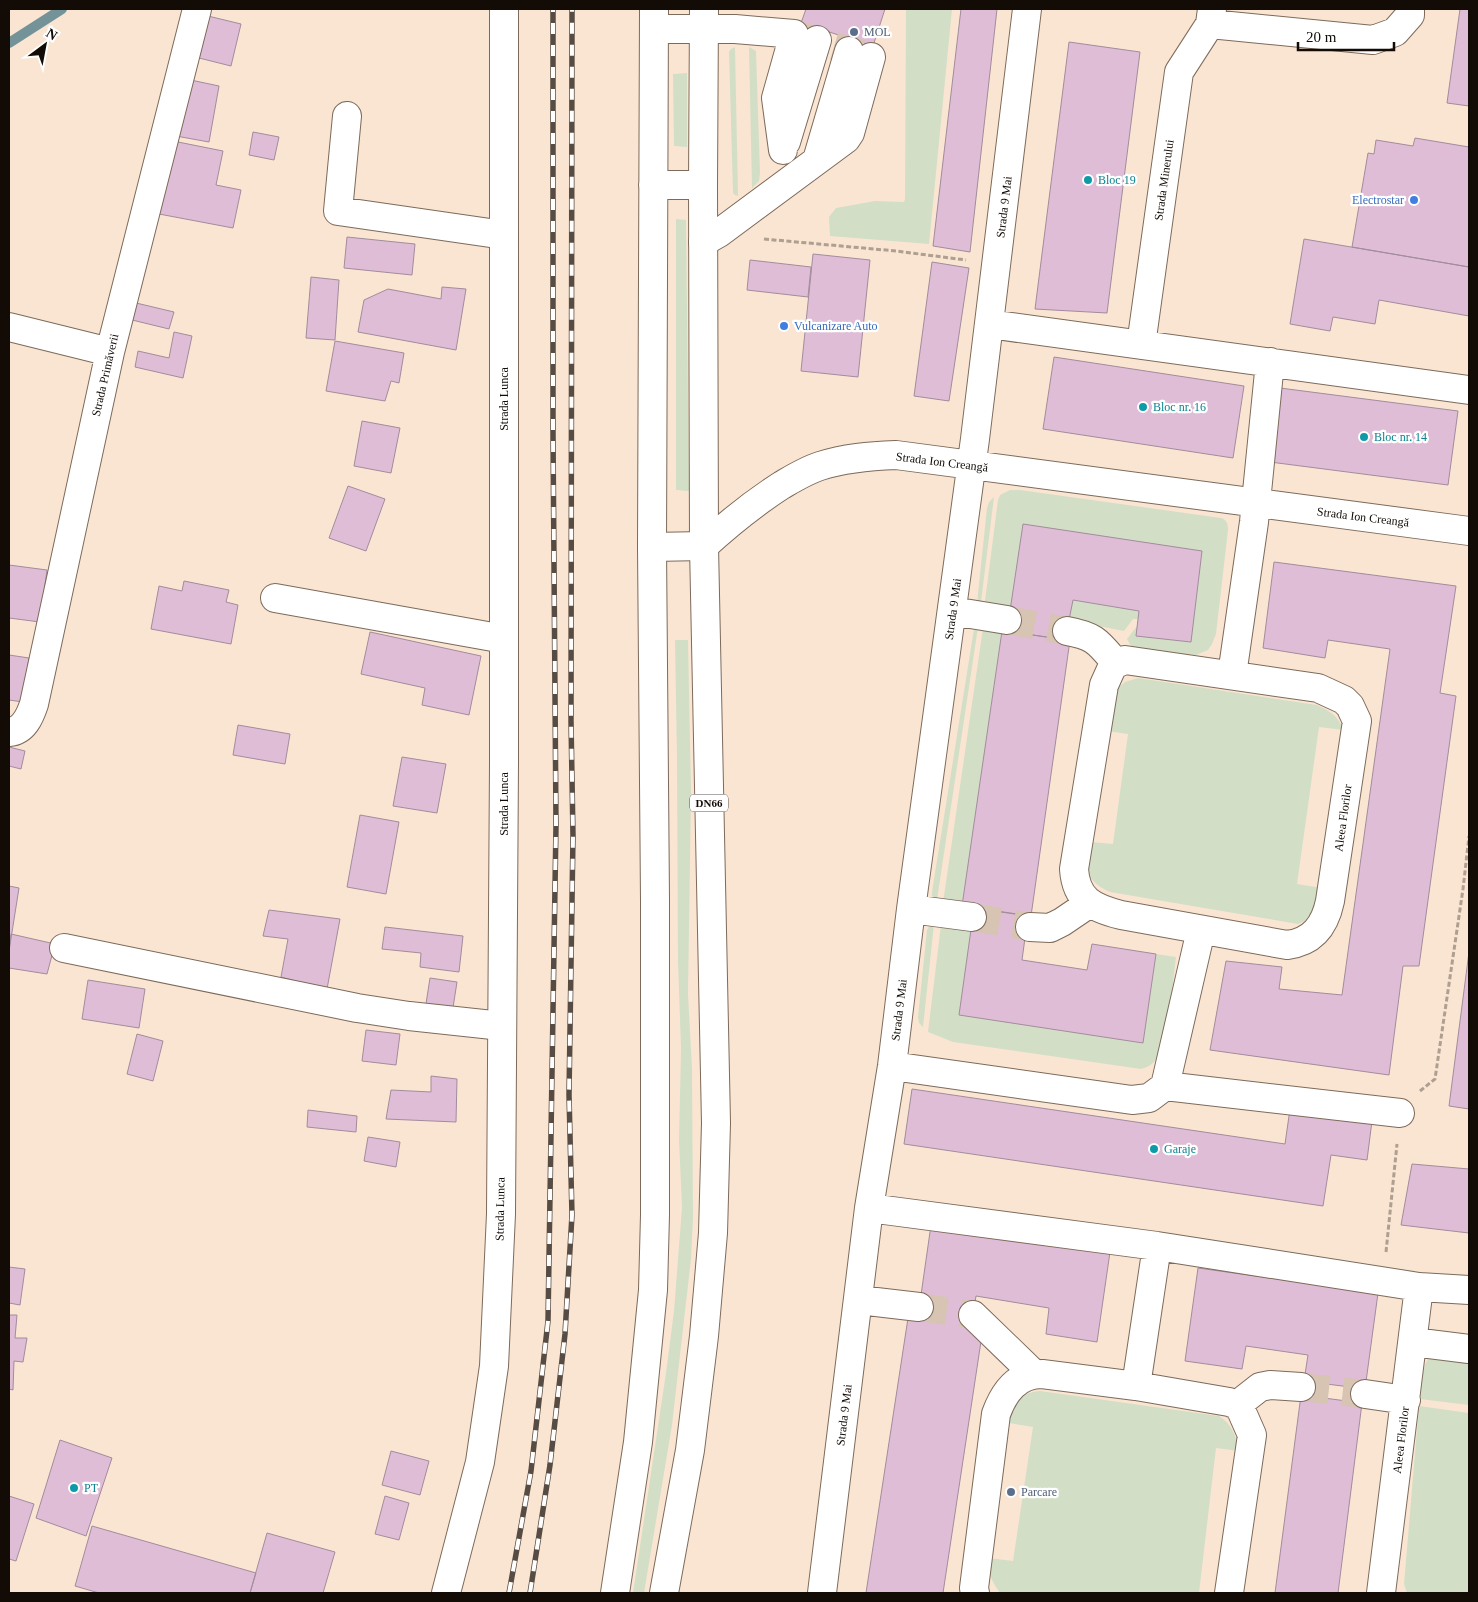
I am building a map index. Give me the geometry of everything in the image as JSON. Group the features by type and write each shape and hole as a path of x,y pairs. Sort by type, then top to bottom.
{"street":[{"name":"Strada Primăverii","path":"9,732 15,731 28,720 34,704 110,352 197,9"},
{"name":"Strada Lunca","path":"446,1593 480,1462 494,1366 501,1214 504,639 504,9"},
{"name":"Strada 9 Mai","path":"822,1593 869,1208 892,1066 911,909 971,466 1027,9"},
{"path":"1211,17 1373,40 1396,32 1410,14 1410,9"},
{"name":"Strada Minerului","path":"1141,345 1179,72 1211,17"},
{"path":"615,1593 638,1442 653,1271 655,1215 652,547 654,19 704,19 735,30 794,34 776,98 783,150"},
{"name":"DN66","path":"664,1593 690,1450 704,1336 713,1232 716,1123 704,546 711,238 703,185 704,19"},
{"path":"770,194 817,40"},
{"path":"711,238 841,144 850,133 860,54"},
{"path":"347,116 338,211 504,235"},
{"path":"653,185 703,185"},
{"path":"989,324 1469,390"},
{"path":"9,327 110,352"},
{"path":"892,1066 1132,1100 1149,1098 1165,1086 1201,930 1121,915 1098,908 1090,903 1076,887 1074,869 1104,685 1110,669 1116,663 1132,660 1232,674 1256,503 1270,362"},
{"name":"Strada Ion Creangă","path":"704,546 758,500 818,466 857,457 896,455 1256,503 1468,524"},
{"path":"652,547 704,546"},
{"path":"275,598 504,639"},
{"path":"952,611 1007,620"},
{"path":"1067,631 1093,638 1116,663"},
{"name":"Aleea Florilor","path":"1201,930 1287,945 1299,944 1308,939 1327,916 1357,721 1350,706 1344,700 1318,688 1232,674"},
{"path":"1030,927 1050,928 1090,903"},
{"path":"911,909 972,917"},
{"path":"64,948 357,1008 409,1016 502,1026"},
{"path":"1165,1086 1400,1113"},
{"path":"869,1208 1157,1246 1419,1287 1469,1290"},
{"path":"1136,1386 1157,1246"},
{"name":"Aleea Florilor","path":"1381,1593 1419,1287"},
{"path":"858,1300 919,1306"},
{"path":"973,1316 1034,1374"},
{"path":"1413,1342 1469,1350"},
{"path":"976,1593 974,1588 996,1414 1001,1400 1007,1391 1023,1378 1034,1374 1136,1386 1237,1405 1248,1423 1252,1435 1229,1593"},
{"path":"1237,1405 1260,1387 1270,1385 1301,1387"},
{"path":"1365,1394 1406,1400"}],"path":[{"path":"711,238 760,239 937,256"},
{"path":"1383,1281 1400,1113 1410,1098 1435,1079 1469,836"}],"green space":[{"path":"906,9 952,9 929,244 830,236 829,217 836,208 875,201 904,202"},
{"path":"735,47 738,196 733,193 729,52"},
{"path":"749,47 756,51 760,173 759,181 752,188"},
{"path":"687,73 687,147 674,146 673,74"},
{"path":"676,219 686,220 689,491 676,490"},
{"path":"1010,490 1225,520 1228,530 1216,634 1208,650 1196,655 1138,650 1131,646 1127,639 1137,626 1137,635 1190,642 1202,551 1010,609 987,605 985,601 998,500 1000,495"},
{"path":"994,497 981,602 977,603 987,508 989,502"},
{"path":"1073,600 1139,611 1138,619 1133,619 1124,631 1068,620"},
{"path":"978,627 937,900 932,896 932,892 973,635 974,630"},
{"path":"983,628 1002,631 962,906 943,903"},
{"path":"675,640 688,640 691,792 688,994 692,1069 693,1218 691,1259 672,1425 644,1593 633,1593 674,1311 682,1207 679,1140 681,1049 678,961"},
{"path":"1138,678 1317,705 1330,712 1339,721 1344,730 1319,727 1297,884 1322,888 1320,900 1315,910 1304,921 1298,924 1110,892 1101,887 1091,877 1088,872 1088,859 1091,842 1113,844 1128,734 1107,731 1117,689 1125,682"},
{"path":"934,924 923,1027 919,1023 918,1017 927,930 930,925"},
{"path":"941,925 971,930 959,1015 1143,1043 1156,954 1176,957 1166,1042 1160,1055 1150,1065 1141,1069 953,1042 928,1032"},
{"path":"1430,1357 1469,1360 1469,1405 1420,1399 1423,1370"},
{"path":"1040,1391 1219,1416 1227,1423 1235,1435 1239,1451 1216,1448 1199,1593 1000,1593 991,1577 989,1558 1013,1561 1033,1427 1009,1423 1018,1400 1022,1396"},
{"path":"1419,1406 1469,1413 1469,1593 1407,1593 1404,1584"}],"building":[{"name":"MOL","path":"806,9 885,9 873,46 801,23"},
{"path":"961,9 997,9 970,252 933,246"},
{"path":"1460,9 1469,9 1469,106 1447,103"},
{"path":"208,16 241,24 231,66 199,58"},
{"name":"Bloc 19","path":"1069,42 1140,52 1107,313 1035,309"},
{"path":"186,79 219,86 209,142 176,136"},
{"path":"253,132 279,137 274,160 249,155"},
{"name":"Electrostar","path":"1415,138 1469,147 1469,267 1352,247 1368,153 1374,154 1376,140 1413,146"},
{"path":"173,141 223,151 216,185 241,190 233,228 159,214"},
{"path":"347,237 415,244 412,275 344,268"},
{"path":"1304,239 1469,267 1469,316 1379,300 1375,324 1333,317 1330,331 1290,324"},
{"path":"813,254 870,260 858,377 801,371"},
{"path":"750,260 811,267 808,297 747,290"},
{"path":"932,262 969,268 949,401 914,396"},
{"path":"311,277 339,280 335,340 306,338"},
{"path":"442,287 466,289 456,350 358,332 364,300 388,289 441,299"},
{"path":"132,302 174,312 169,329 128,319"},
{"path":"174,332 192,336 183,378 135,367 138,351 169,358"},
{"path":"335,341 404,353 399,383 391,381 385,401 326,391"},
{"name":"Bloc nr. 16","path":"1054,357 1244,386 1233,458 1043,429"},
{"name":"Bloc nr. 14","path":"1280,388 1458,411 1448,485 1270,462"},
{"path":"362,421 400,428 391,473 354,466"},
{"path":"348,486 385,499 366,551 329,538"},
{"path":"1023,524 1202,551 1191,642 1136,636 1139,611 1073,600 1065,640 1007,631"},
{"path":"1274,562 1456,586 1440,693 1456,696 1419,966 1403,966 1389,1075 1210,1050 1226,961 1282,967 1279,989 1342,995 1390,649 1328,640 1325,658 1263,648"},
{"path":"9,565 47,570 40,622 9,618"},
{"path":"184,581 229,590 226,602 238,605 231,644 151,629 159,586 182,591"},
{"path":"1002,631 1070,640 1031,916 962,906"},
{"path":"370,632 481,656 469,715 422,705 425,688 361,674"},
{"path":"9,655 29,658 23,702 9,700"},
{"path":"238,725 290,734 285,764 233,755"},
{"path":"9,747 25,751 21,769 9,766"},
{"path":"402,757 446,764 437,813 393,806"},
{"path":"360,815 399,822 386,894 347,887"},
{"path":"9,886 19,888 9,951"},
{"path":"974,908 1028,916 1022,960 1087,970 1092,944 1156,954 1143,1043 959,1015"},
{"path":"269,910 340,919 327,989 281,977 288,939 263,936"},
{"path":"385,927 463,936 459,972 420,967 421,953 382,949"},
{"path":"11,934 55,944 47,974 9,968"},
{"path":"1469,952 1469,1109 1449,1106"},
{"path":"430,978 457,982 452,1014 425,1010"},
{"path":"88,980 145,989 139,1028 82,1019"},
{"path":"366,1030 400,1034 396,1065 362,1061"},
{"path":"137,1034 163,1041 153,1081 127,1074"},
{"path":"431,1076 457,1079 456,1122 386,1119 391,1090 431,1092"},
{"name":"Garaje","path":"912,1089 1285,1144 1290,1109 1372,1121 1367,1160 1331,1155 1323,1206 904,1144"},
{"path":"308,1110 357,1116 356,1132 307,1127"},
{"path":"368,1137 400,1142 396,1167 364,1161"},
{"path":"1412,1164 1469,1169 1469,1233 1401,1225"},
{"path":"931,1225 1110,1252 1097,1342 1046,1334 1049,1308 976,1296 971,1327 983,1328 943,1593 866,1593 908,1318 921,1295"},
{"path":"9,1267 25,1269 20,1305 9,1303"},
{"path":"1198,1268 1378,1293 1365,1389 1304,1381 1308,1355 1246,1346 1242,1369 1185,1361"},
{"path":"9,1315 17,1315 15,1338 27,1338 23,1362 14,1361 13,1390 9,1389"},
{"path":"1301,1395 1362,1403 1338,1593 1275,1593"},
{"name":"PT","path":"60,1440 112,1458 86,1536 36,1518"},
{"path":"391,1451 429,1461 420,1495 382,1485"},
{"path":"9,1496 34,1504 16,1561 9,1559"},
{"path":"385,1496 409,1503 399,1540 375,1534"},
{"path":"92,1526 256,1573 250,1593 99,1593 75,1586"},
{"path":"267,1533 335,1552 323,1593 250,1593"}],"waterway":[{"path":"9,43 62,9"}],"tunnel":[{"path":"794,34 871,57"},
{"path":"1007,620 1067,631"},
{"path":"972,917 1030,927"},
{"path":"919,1307 973,1315"},
{"path":"1301,1387 1365,1394"}],"railway":[{"path":"509,1593 531,1471 548,1321 556,825 553,433 553,9"},
{"path":"530,1593 550,1465 565,1334 572,1215 569,1095 573,836 571,721 572,9"}],"place":[{"name":"MOL","path":"854,32"},
{"name":"Bloc 19","path":"1088,180"},
{"name":"Electrostar","path":"1414,200"},
{"name":"Vulcanizare Auto","path":"784,326"},
{"name":"Bloc nr. 16","path":"1143,407"},
{"name":"Bloc nr. 14","path":"1364,437"},
{"name":"Garaje","path":"1154,1149"},
{"name":"PT","path":"74,1488"},
{"name":"Parcare","path":"1011,1492"}]}
